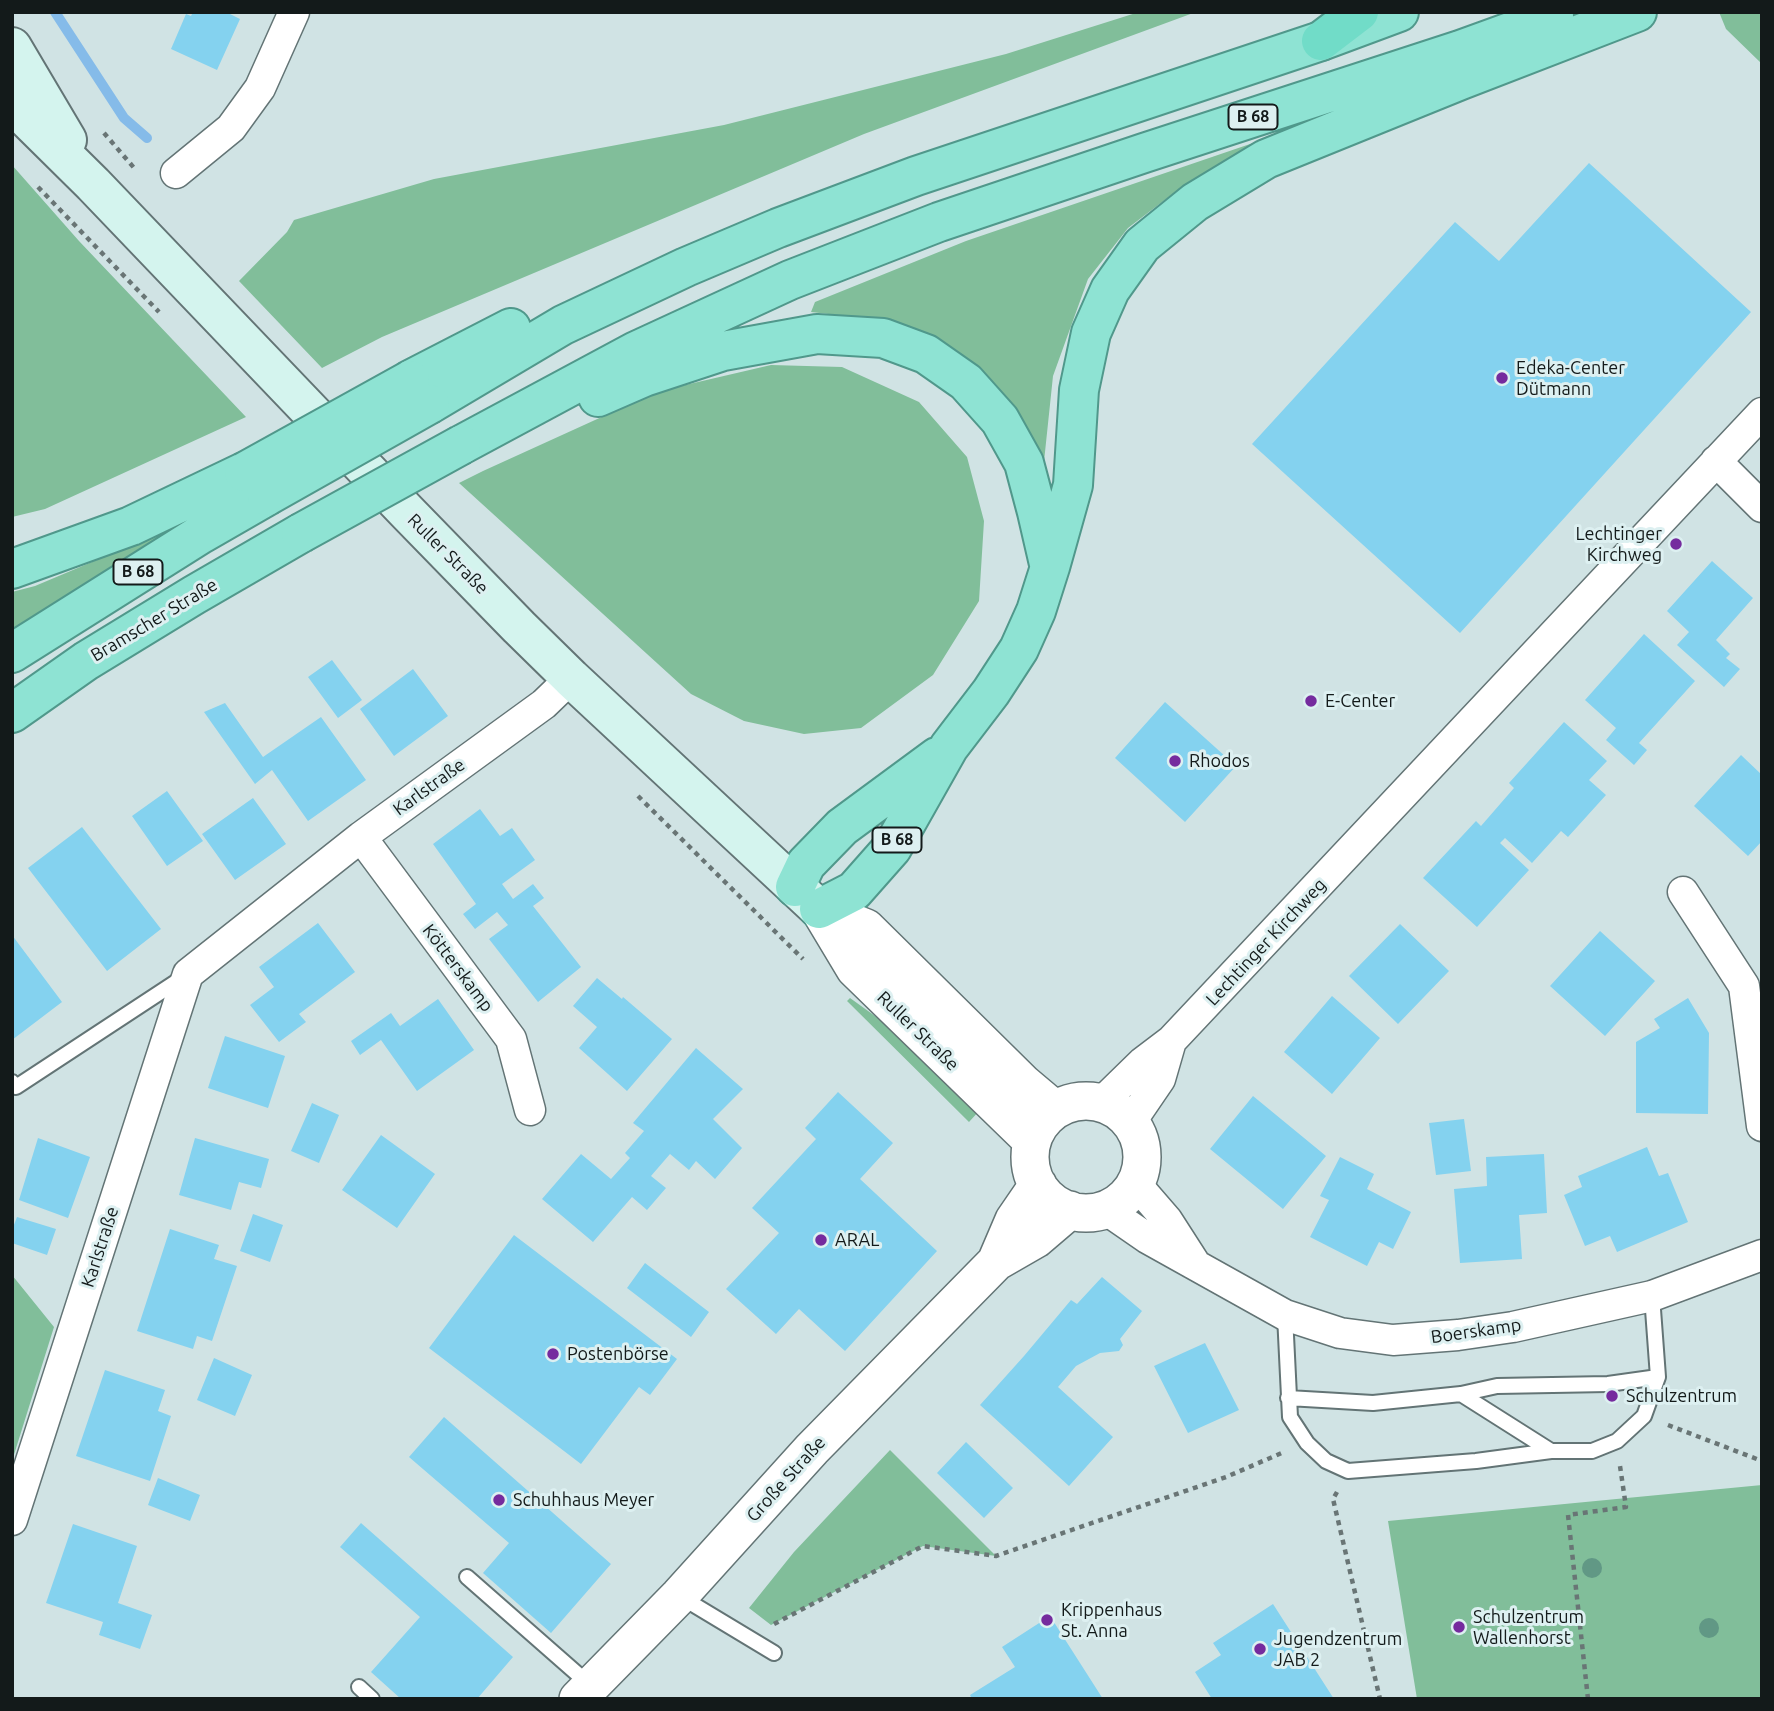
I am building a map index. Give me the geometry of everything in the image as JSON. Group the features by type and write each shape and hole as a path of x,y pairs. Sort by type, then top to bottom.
{"highway":[{"path":"1321,41 1359,12"},
{"path":"12,569 256,484 420,392 526,320 564,325 686,267 778,228 916,176 1321,41 1399,12"},
{"name":"B 68","path":"534,406 636,351 778,285 914,232 1131,157 1461,50 1566,12"},
{"path":"1050,567 1073,485 1079,390 1091,333 1110,290 1142,245 1195,202 1266,159 1637,12"},
{"path":"534,406 585,402 644,377 723,351 817,334 883,338 926,354 966,382 1000,420 1024,463 1050,567"},
{"name":"Bramscher Straße","path":"12,713 86,662 194,595 301,533 534,406"},
{"name":"B 68","path":"12,653 201,534 256,484"},
{"name":"B 68","path":"950,747 842,827 806,864 807,898 854,891 892,848 950,747 1019,649 1036,611 1050,567"}],"main road":[{"name":"Ruller Straße","path":"12,47 93,184"},
{"name":"Ruller Straße","path":"12,104 93,184 406,511 571,678 807,898"}],"street":[{"path":"176,173 231,128 260,88 295,12"},
{"name":"Lechtinger Kirchweg","path":"1116,1113 1142,1063 1171,1041 1762,413"},
{"path":"1716,461 1762,506"},
{"name":"Karlstraße","path":"12,1521 188,974 361,837 544,704 571,678"},
{"name":"Kötterskamp","path":"361,837 511,1040 530,1110"},
{"path":"1684,892 1744,986 1762,1126"},
{"name":"Ruller Straße","path":"807,898 866,928 1023,1083 1055,1110"},
{"name":"Ruller Straße","path":"807,898 855,969 1032,1141"},
{"path":"1085,1101 1116,1113 1138,1137 1142,1152 1141,1168 1135,1184 1127,1194 1105,1209 1087,1212 1070,1210 1046,1196 1032,1171 1030,1156 1032,1141 1045,1118 1069,1103 1085,1101"},
{"name":"Boerskamp","path":"1135,1184 1167,1220 1196,1265"},
{"name":"Große Straße","path":"996,1262 1014,1220 1038,1185"},
{"name":"Boerskamp","path":"1105,1209 1147,1238 1285,1315 1340,1333 1393,1340 1513,1327 1652,1296 1762,1255"},
{"name":"Große Straße","path":"584,1692 679,1597 812,1449 996,1262 1036,1239 1070,1210"}],"lane":[{"name":"Karlstraße","path":"12,1082 16,1087 188,974"},
{"path":"1285,1315 1290,1417 1307,1443 1326,1461 1349,1471 1476,1461 1551,1451 1592,1451 1617,1441 1644,1416 1658,1377 1652,1296"},
{"path":"1288,1398 1373,1403 1461,1394 1497,1386 1608,1384 1658,1377"},
{"path":"1461,1394 1551,1451"},
{"path":"467,1577 584,1692"},
{"path":"679,1597 774,1653"},
{"path":"359,1687 372,1699"}],"path":[{"path":"102,131 136,170"},
{"path":"1644,1416 1762,1461"},
{"path":"1588,1699 1568,1516 1626,1507 1617,1441"},
{"path":"771,1625 923,1546 996,1556 1226,1477 1307,1443"},
{"path":"1349,1471 1333,1499 1380,1699"}],"green space":[{"path":"1139,12 1196,12 864,134 382,337 322,368 239,281 287,232 294,220 434,179 724,125 1006,54"},
{"path":"1719,12 1762,12 1762,64 1726,29"},
{"path":"1294,129 1183,186 1128,228 1088,279 1053,376 1043,471 890,321 811,312 815,302 966,241"},
{"path":"12,165 79,241 246,417 45,509 12,517"},
{"path":"771,365 842,367 919,402 967,457 984,521 979,601 933,675 861,728 804,734 744,721 691,694 459,483 668,389"},
{"path":"201,516 12,635 12,592 35,586"},
{"path":"850,998 914,1044 980,1110 969,1122 847,1001"},
{"path":"12,1275 54,1327 12,1461"},
{"path":"890,1450 996,1556 923,1546 771,1625 749,1608 794,1552"},
{"name":"Schulzentrum Wallenhorst","path":"1762,1485 1762,1698 1417,1699 1388,1521"}],"building":[{"path":"193,12 226,12 240,19 217,70 171,49 186,14 191,16"},
{"name":"Edeka-Center Dütmann","path":"1589,163 1751,312 1460,633 1252,444 1455,222 1499,261"},
{"path":"1712,561 1753,598 1716,640 1730,654 1726,658 1740,669 1724,687 1677,645 1689,632 1667,611"},
{"path":"1644,634 1695,681 1639,743 1647,750 1634,765 1606,740 1616,728 1585,700"},
{"path":"332,660 362,700 338,718 308,677"},
{"path":"413,669 448,716 394,756 360,709"},
{"path":"1165,702 1236,766 1185,822 1115,758"},
{"path":"225,703 263,757 321,717 366,780 308,821 272,770 255,784 204,712"},
{"path":"1564,722 1607,761 1589,780 1606,795 1568,837 1561,831 1532,863 1505,838 1500,843 1529,870 1477,927 1423,878 1476,821 1481,826 1514,788 1509,783"},
{"path":"1741,755 1762,775 1762,841 1748,856 1694,806"},
{"path":"167,791 203,841 167,866 132,816"},
{"path":"253,798 286,844 235,880 202,834"},
{"path":"480,809 500,836 512,828 535,860 502,884 513,899 533,884 544,898 533,906 581,967 538,1002 489,939 508,925 497,912 475,929 463,914 476,904 433,844"},
{"path":"82,827 161,929 107,971 28,868"},
{"path":"318,923 355,972 299,1014 306,1022 279,1042 250,1005 274,987 259,967"},
{"path":"1400,924 1449,971 1398,1024 1349,976"},
{"path":"1600,931 1655,981 1605,1036 1550,986"},
{"path":"12,935 62,1002 12,1040"},
{"path":"597,978 672,1039 627,1091 579,1048 597,1027 573,1006"},
{"path":"1332,996 1380,1038 1332,1094 1284,1052"},
{"path":"1688,998 1709,1033 1708,1114 1636,1113 1636,1042 1660,1028 1654,1019"},
{"path":"438,999 474,1050 417,1091 381,1040 360,1055 351,1041 391,1013 400,1026"},
{"path":"225,1036 285,1056 268,1108 208,1088"},
{"path":"696,1048 743,1089 713,1119 742,1148 715,1179 696,1161 689,1170 670,1154 651,1176 666,1188 647,1210 632,1197 593,1242 542,1199 581,1154 611,1179 630,1158 625,1153 644,1131 633,1123"},
{"path":"838,1092 893,1143 860,1179 937,1251 845,1351 799,1309 776,1334 726,1289 779,1233 752,1208 816,1139 805,1128"},
{"path":"1253,1096 1326,1156 1283,1209 1210,1149"},
{"path":"312,1103 339,1115 319,1163 291,1151"},
{"path":"1464,1119 1471,1171 1436,1175 1429,1123"},
{"path":"381,1135 435,1174 397,1228 342,1190"},
{"path":"38,1138 90,1157 68,1218 19,1200"},
{"path":"195,1138 269,1159 261,1188 239,1182 231,1210 179,1195"},
{"path":"1647,1147 1659,1176 1668,1173 1688,1222 1617,1252 1610,1236 1585,1246 1564,1195 1582,1187 1578,1176"},
{"path":"1544,1154 1547,1213 1519,1215 1522,1259 1460,1263 1454,1189 1487,1186 1486,1157"},
{"path":"1340,1157 1374,1174 1367,1189 1411,1212 1393,1249 1379,1242 1367,1266 1310,1237 1329,1200 1320,1196"},
{"path":"253,1214 283,1225 270,1262 240,1251"},
{"path":"17,1217 56,1229 47,1255 12,1243 12,1230"},
{"path":"170,1229 219,1245 214,1259 237,1266 212,1341 197,1336 193,1349 137,1331"},
{"name":"Postenbörse","path":"514,1235 677,1359 650,1395 639,1387 581,1464 429,1348"},
{"path":"645,1263 709,1312 691,1337 627,1288"},
{"path":"1102,1277 1142,1311 1120,1339 1123,1345 1119,1351 1100,1353 1076,1366 1058,1387 1113,1437 1069,1486 980,1405 1071,1300 1077,1304"},
{"path":"1205,1343 1239,1410 1188,1433 1154,1366"},
{"path":"214,1358 252,1375 235,1416 197,1400"},
{"path":"105,1370 165,1390 158,1411 171,1416 150,1481 76,1456"},
{"name":"Schuhhaus Meyer","path":"444,1417 611,1564 551,1633 483,1573 509,1543 409,1457"},
{"path":"966,1442 1013,1488 984,1518 937,1473"},
{"path":"158,1478 200,1495 190,1521 148,1505"},
{"path":"361,1523 513,1657 477,1699 401,1699 371,1672 420,1617 340,1547"},
{"path":"73,1524 137,1546 118,1603 152,1615 140,1649 99,1635 103,1622 46,1603"},
{"name":"Jugendzentrum JAB 2","path":"1273,1604 1334,1699 1212,1699 1195,1672 1221,1655 1213,1643"},
{"path":"1050,1616 1103,1699 972,1699 970,1695 1015,1667 1002,1647"}],"waterway":[{"path":"55,12 124,118 147,138"}],"place":[{"name":"Edeka-Center Dütmann","path":"1502,378"},
{"name":"Lechtinger Kirchweg","path":"1676,544"},
{"name":"E-Center","path":"1311,701"},
{"name":"Rhodos","path":"1175,761"},
{"name":"ARAL","path":"821,1240"},
{"name":"Postenbörse","path":"553,1354"},
{"name":"Schulzentrum","path":"1612,1396"},
{"name":"Schuhhaus Meyer","path":"499,1500"},
{"name":"Krippenhaus St. Anna","path":"1047,1620"},
{"name":"Schulzentrum Wallenhorst","path":"1459,1627"},
{"name":"Jugendzentrum JAB 2","path":"1260,1649"}]}
